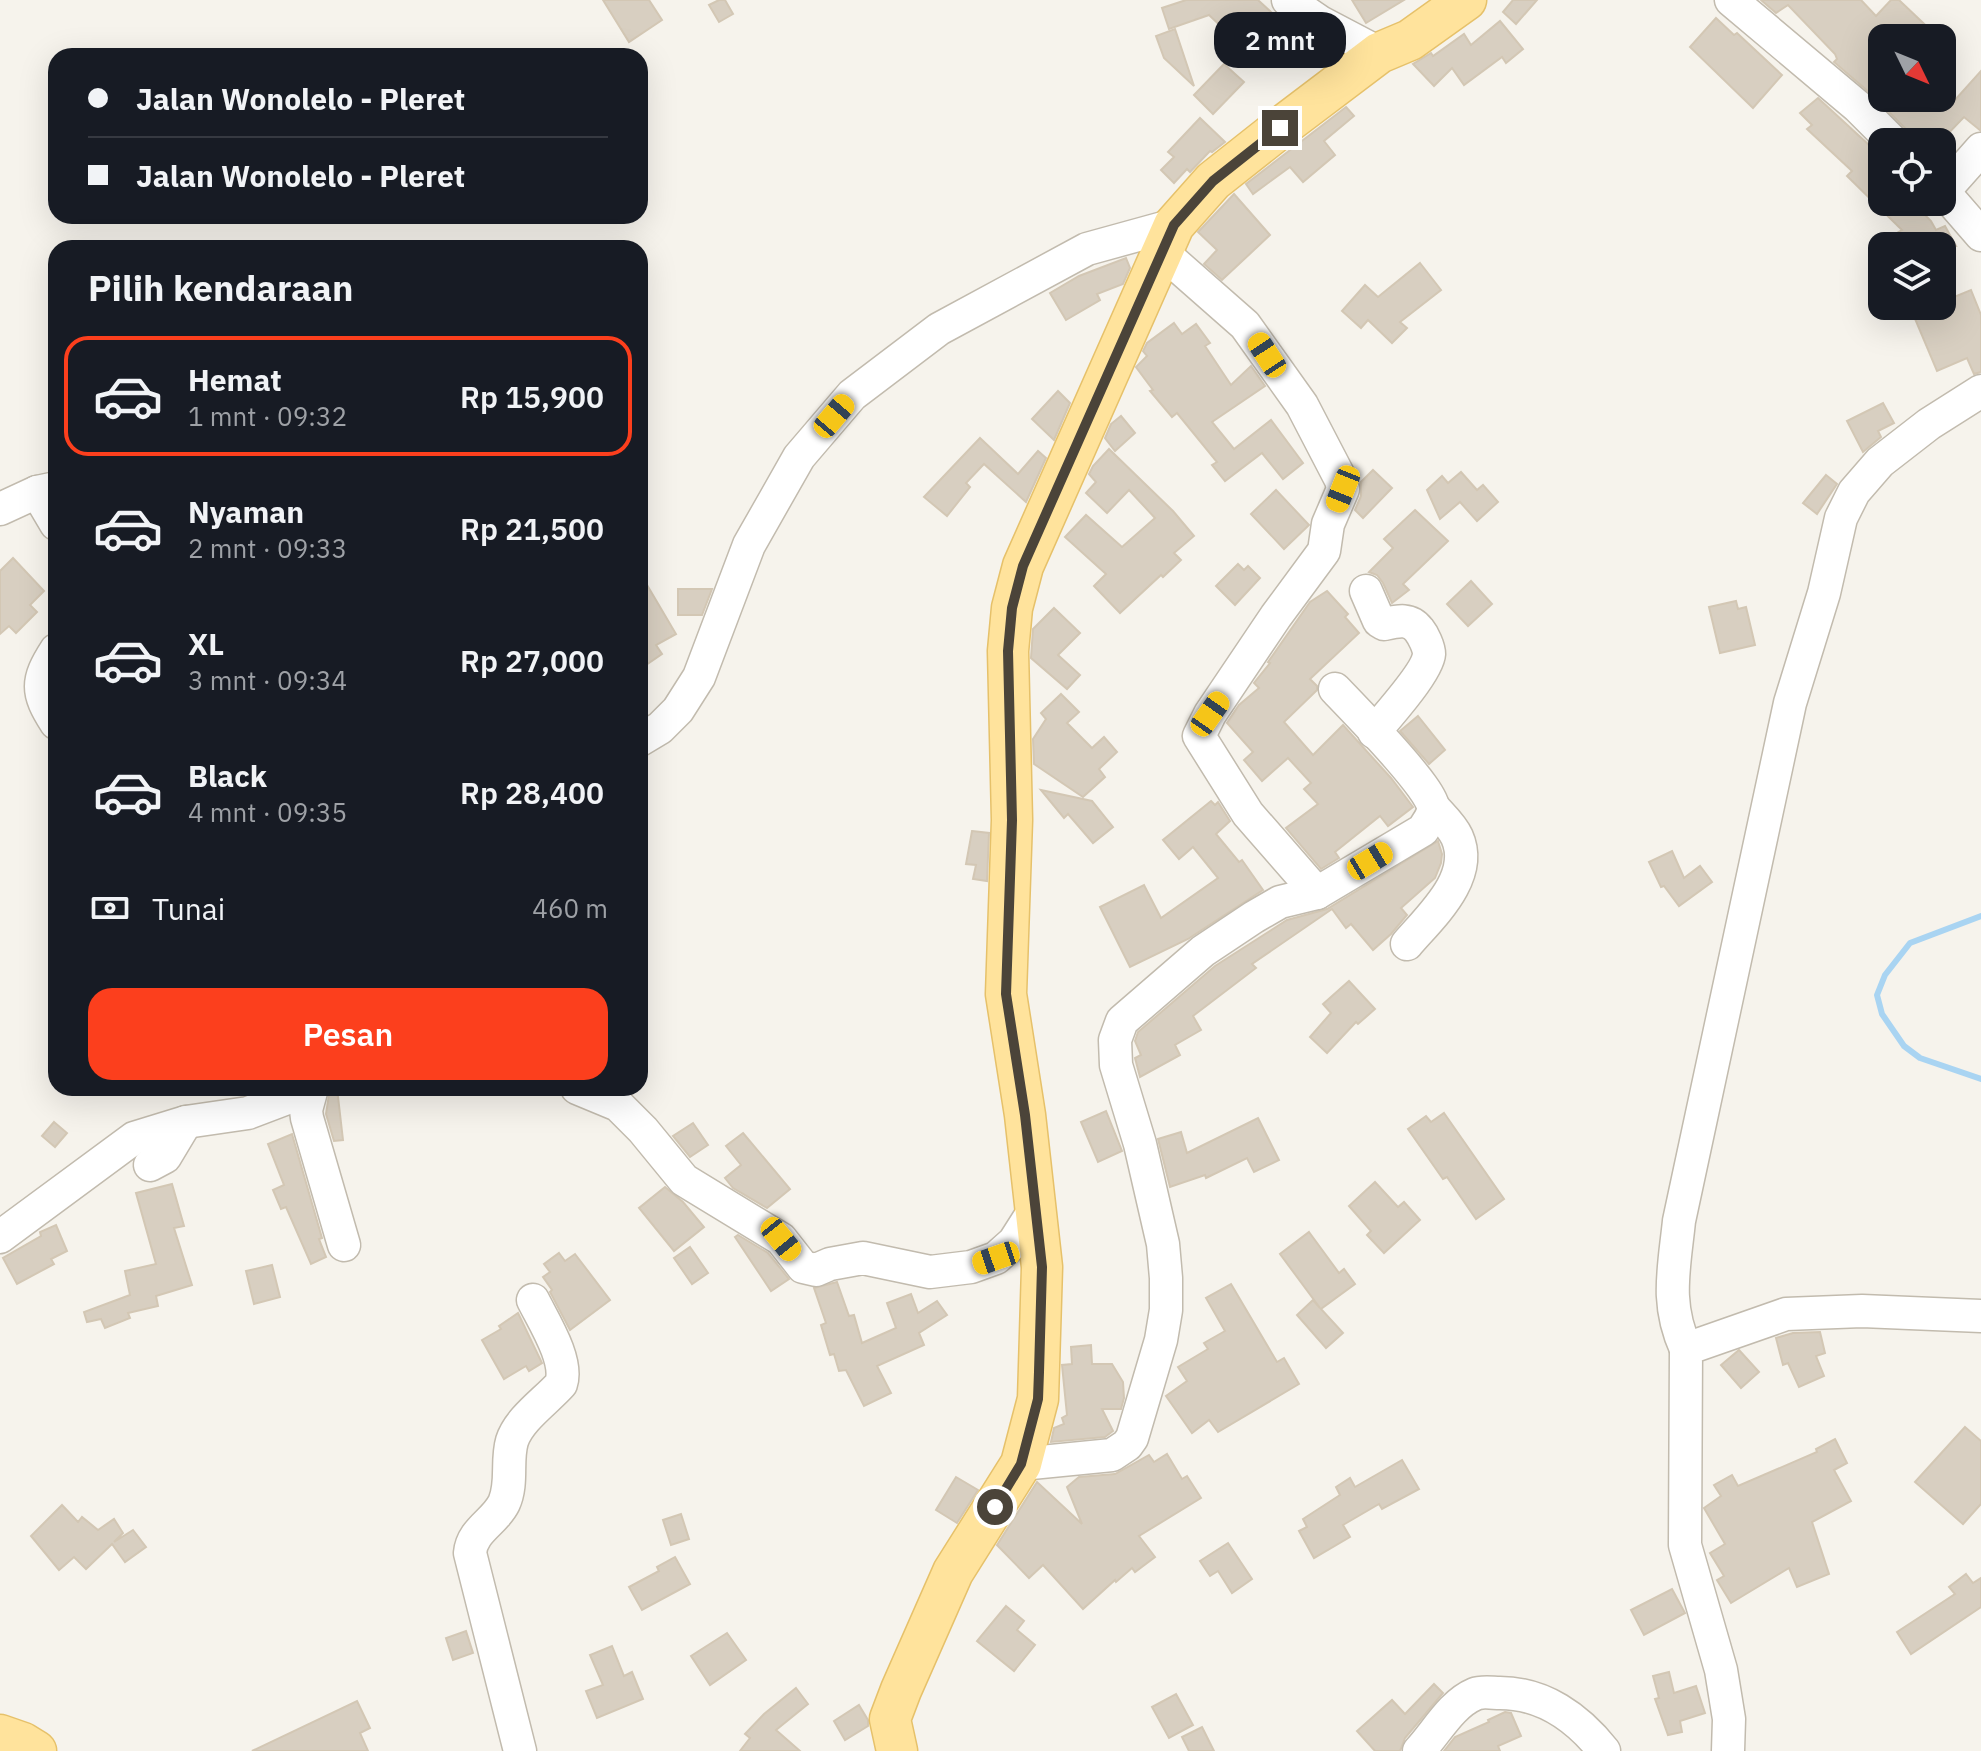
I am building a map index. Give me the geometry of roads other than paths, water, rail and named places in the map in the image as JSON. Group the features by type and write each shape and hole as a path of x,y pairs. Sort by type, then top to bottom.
{"main road":[{"path":"897,1751 890,1719 901,1690 953,1572 1021,1464 1038,1399 1042,1267 1025,1115 1006,994 1012,820 1008,651 1012,608 1023,566 1168,238 1213,181 1379,53 1410,40 1466,0"},
{"path":"0,1735 36,1751"}],"street":[{"path":"1288,0 1320,22 1379,53"},
{"path":"1731,0 1879,128"},
{"path":"1956,177 1981,149"},
{"path":"1956,206 1981,235"},
{"path":"648,735 678,710 699,677 749,545 799,457 852,395 939,329 1087,249 1168,238 1252,333 1302,405 1341,480 1343,489 1328,524 1324,551 1276,616 1210,714 1199,736 1248,814 1317,893"},
{"path":"1728,1751 1729,1719 1721,1670 1685,1545 1686,1349 1676,1328 1671,1298 1679,1221 1790,703 1824,593 1841,518 1854,492 1880,462 1929,424 1981,391"},
{"path":"0,509 46,490"},
{"path":"1366,591 1379,621 1384,624 1400,620 1409,622 1422,634 1429,652 1426,662 1397,705 1374,732"},
{"path":"48,666 40,682 42,701 48,710"},
{"path":"1335,689 1423,787 1433,807 1456,834 1463,856 1448,895 1407,944"},
{"path":"1021,1464 1112,1455 1127,1445 1132,1438 1161,1340 1166,1310 1163,1244 1140,1144 1116,1065 1115,1040 1122,1021 1203,951 1254,917 1280,902 1317,893 1423,830 1432,817 1433,807"},
{"path":"0,1237 134,1138 186,1122 248,1113 291,1096"},
{"path":"309,1096 307,1118 344,1245"},
{"path":"596,1096 618,1105 684,1180 781,1239 803,1267 816,1270 863,1258 930,1272 971,1267 996,1258 1014,1242 1035,1209"},
{"path":"150,1165 165,1157 186,1122"},
{"path":"520,1751 470,1553 476,1535 499,1512 506,1499 511,1447 516,1432 564,1377 561,1360 533,1300"},
{"path":"1686,1349 1786,1314 1862,1311 1981,1316"},
{"path":"1419,1751 1451,1712 1477,1693 1516,1693 1560,1708 1604,1751"}],"waterway":[{"path":"1981,916 1910,943 1885,975 1877,995 1882,1014 1904,1046 1920,1058 1981,1079"}]}
